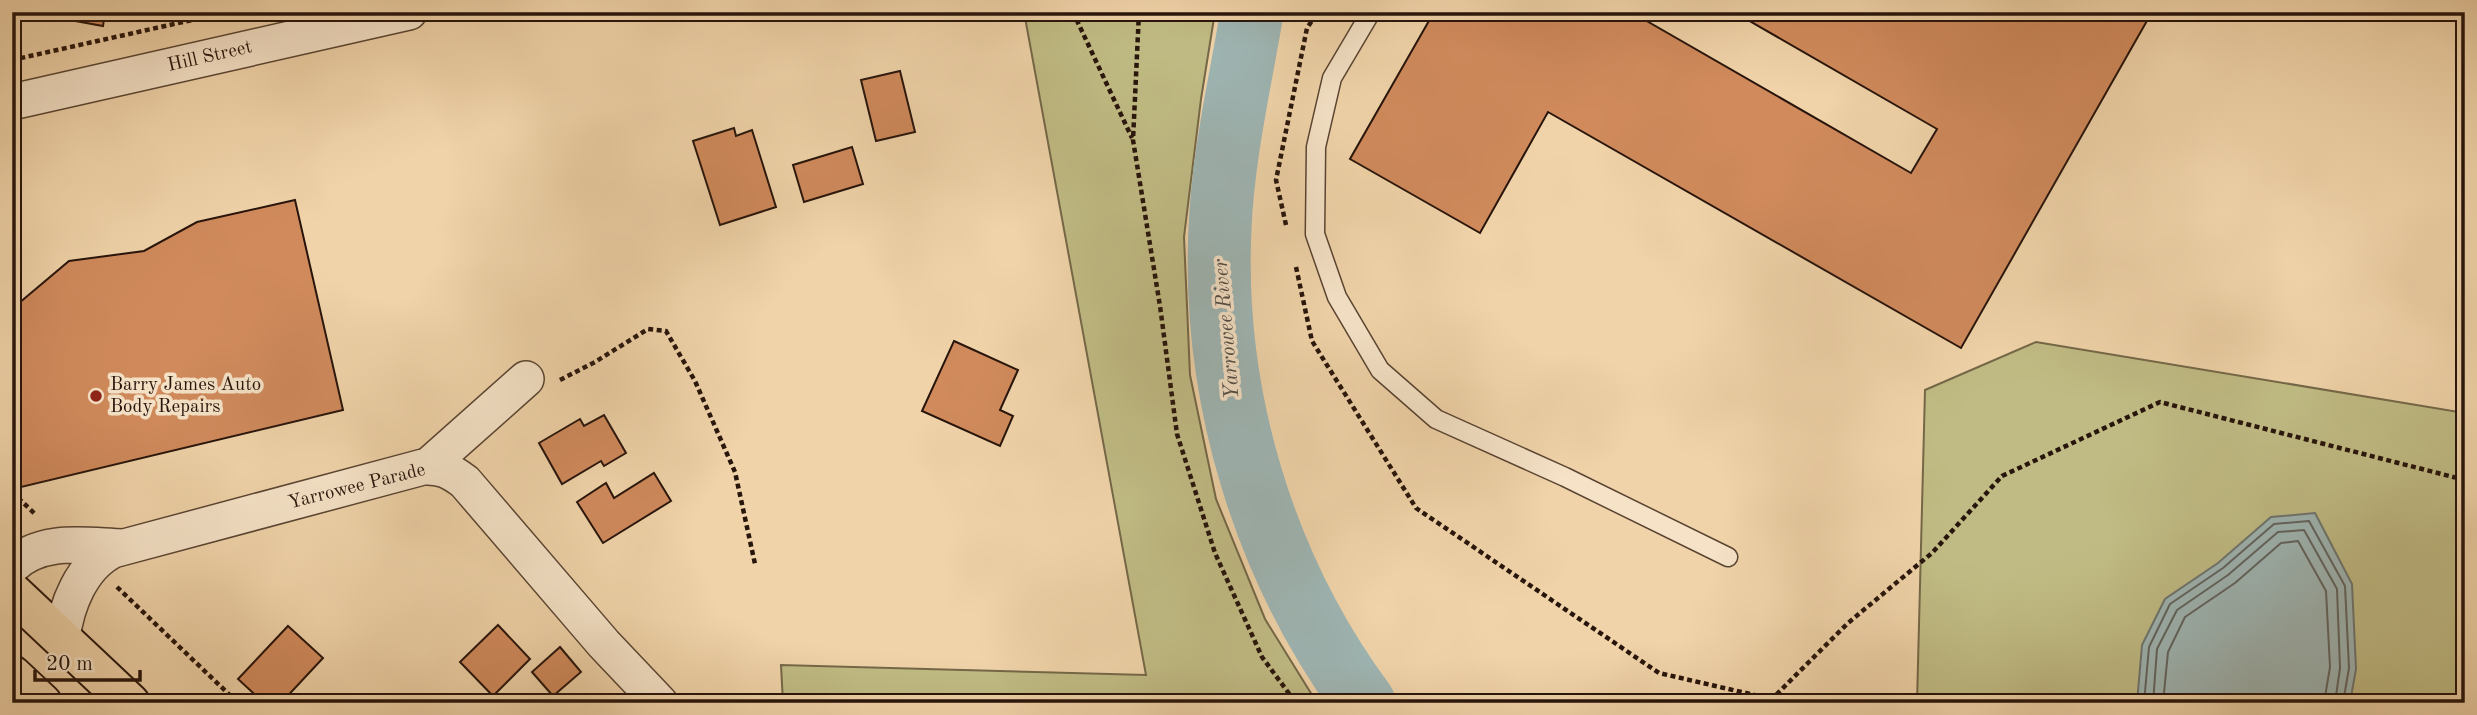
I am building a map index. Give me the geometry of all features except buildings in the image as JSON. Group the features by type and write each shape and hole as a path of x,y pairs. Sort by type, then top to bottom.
{"highway":[{"path":"12,592 130,703"},
{"path":"12,675 42,703"}],"street":[{"name":"Hill Street","path":"12,102 409,12"},
{"path":"427,467 524,381"},
{"name":"Yarrowee Parade","path":"62,639 68,608 93,566 106,554 427,467 450,471 465,482 604,644 660,703"},
{"name":"Yarrowee Parade","path":"12,566 30,553 51,546 124,547"}],"lane":[{"path":"1371,12 1332,78 1316,147 1315,234 1337,298 1380,370 1436,419 1565,477 1728,557"}],"path":[{"path":"12,60 228,12"},
{"path":"1073,12 1133,140"},
{"path":"1139,12 1133,140 1160,306 1177,434 1215,553 1262,657 1296,703"},
{"path":"1288,234 1276,180 1307,29 1318,12"},
{"path":"1294,261 1312,341 1416,508 1659,673 1772,699 1848,623 1933,553 2002,477 2160,402 2465,480"},
{"path":"524,381 548,383 568,377 648,329 666,331 695,381 734,472 755,564"},
{"path":"93,566 238,703"}],"shaded area":[{"path":"1024,12 1215,12 1184,237 1190,375 1216,499 1265,619 1317,703 783,703 781,665 1146,675"},
{"path":"2036,342 2465,413 2465,703 1917,703 1925,390"}],"water":[{"path":"2315,513 2352,584 2356,669 2350,703 2137,703 2142,645 2165,599 2218,563 2271,517"}],"waterway":[{"name":"Yarrowee River","path":"1252,12 1228,147 1222,201 1220,291 1225,354 1236,417 1272,538 1298,595 1329,651 1364,703"}],"place":[{"name":"Barry James Auto Body Repairs","path":"96,396"}]}
